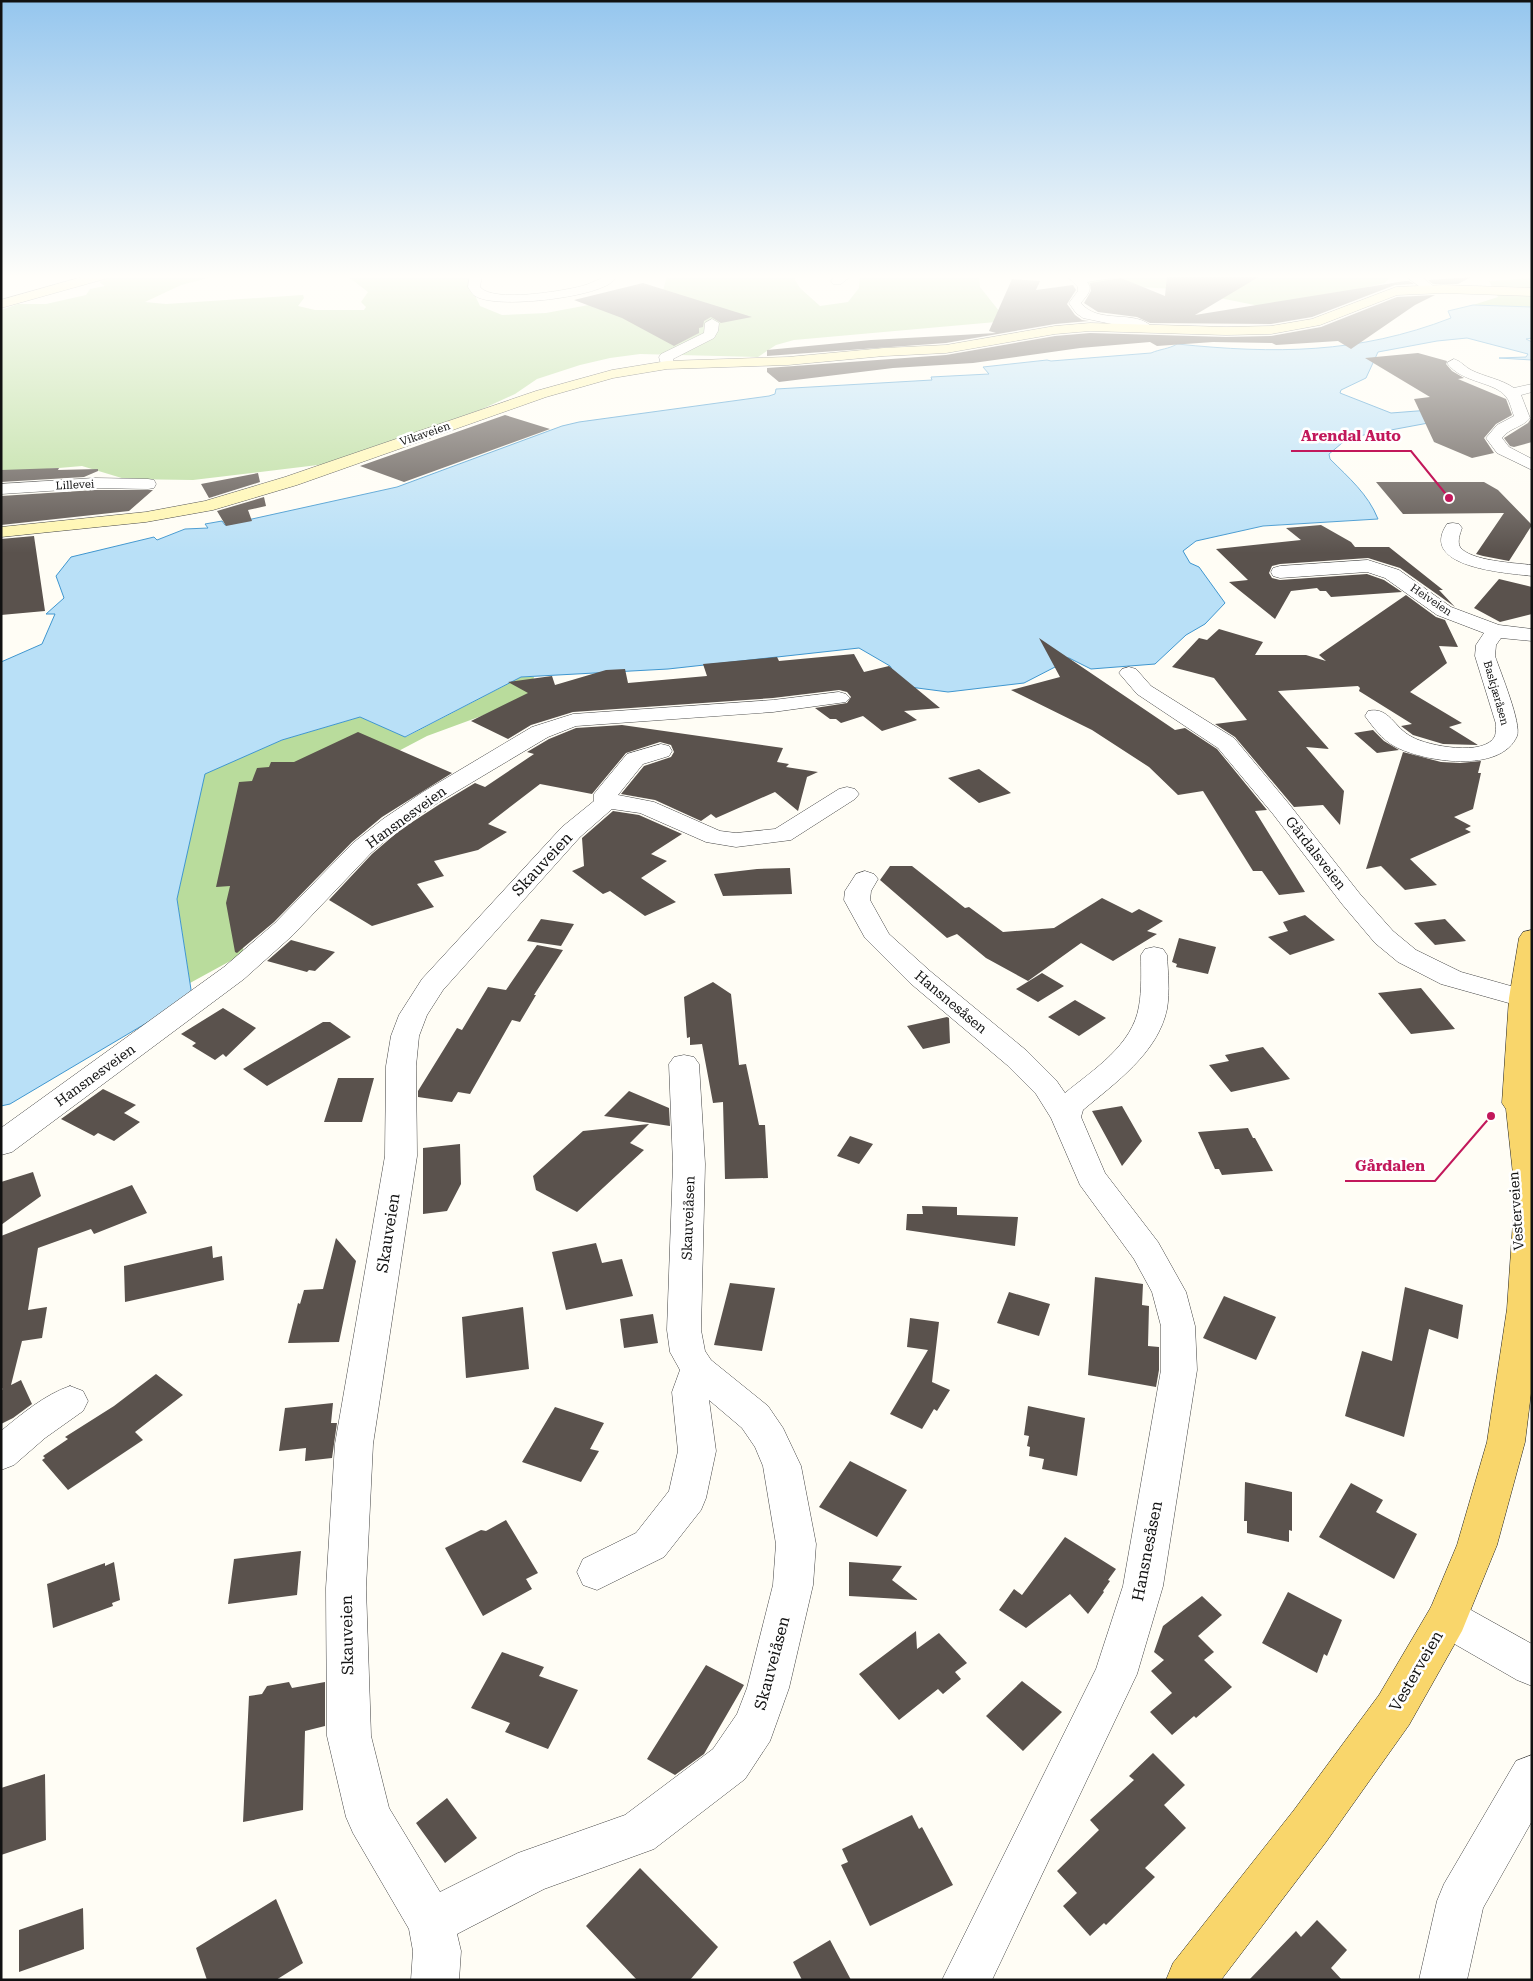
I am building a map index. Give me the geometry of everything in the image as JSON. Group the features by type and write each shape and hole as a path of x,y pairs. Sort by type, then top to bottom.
{"main road":[{"name":"Vikaveien","path":"1,532 146,518 207,506 284,484 579,382 654,367"},
{"name":"Vesterveien","path":"1190,1980 1310,1826 1394,1710 1447,1618 1477,1546 1506,1442 1524,1309 1512,1189 1523,998 1532,938"}],"street":[{"path":"1459,367 1465,373 1496,383 1514,396 1522,418 1497,432 1494,438 1504,450 1532,465"},
{"path":"1511,393 1532,388"},
{"name":"Lillevei","path":"1,489 95,483 148,484"},
{"path":"1453,528 1450,540 1451,548 1456,554 1482,563 1532,571"},
{"name":"Heiveien","path":"1280,572 1368,566 1392,574 1444,611 1496,631"},
{"path":"1496,631 1532,635"},
{"name":"Baskjæråsen","path":"1376,716 1394,736 1427,751 1470,755 1490,750 1501,742 1506,735 1507,724 1485,656 1486,645 1496,631"},
{"name":"Gårdalsveien","path":"1129,674 1144,690 1226,743 1281,809 1351,899 1384,937 1407,956 1450,978 1523,998"},
{"name":"Hansnesveien","path":"1,1144 234,973 284,929 362,848 391,824 431,797 540,732 573,720 775,715 839,698"},
{"path":"661,751 635,759 606,794 605,803 616,802 646,807 715,837 736,840 782,835 848,794"},
{"name":"Skauveien","path":"435,1980 437,1951 431,1922 369,1817 349,1736 346,1588 354,1444 400,1156 401,1066 405,1036 413,1014 432,985 571,832 605,803"},
{"name":"Hansnesåsen","path":"865,879 858,891 857,900 878,938 920,977 1017,1058 1046,1087 1066,1117 1091,1177 1146,1251 1168,1292 1178,1326 1179,1370 1143,1586 1116,1674 966,1980"},
{"path":"1066,1117 1069,1106 1128,1054 1138,1040 1152,1011 1154,955"},
{"name":"Skauveiåsen","path":"431,1922 534,1869 638,1832 729,1764 754,1726 768,1688 792,1585 796,1544 782,1466 770,1439 755,1417 698,1370 688,1352 684,1330 689,1164 684,1064"},
{"path":"597,1572 650,1545 687,1498 697,1451 690,1392 698,1370"},
{"path":"1,1454 32,1427 70,1401"},
{"path":"1447,1618 1532,1666"},
{"path":"1443,1980 1461,1901 1532,1777"}],"green space":[{"path":"1,367 572,367 537,379 515,394 480,410 326,464 193,480 125,479 82,466 1,473"},
{"path":"521,677 534,677 528,699 427,736 372,765 245,846 243,954 190,983 177,899 204,774 282,740 360,717 406,737"}],"water":[{"path":"983,367 1371,367 1366,378 1341,390 1340,393 1391,413 1430,410 1439,421 1348,438 1329,454 1330,459 1363,494 1378,519 1263,526 1196,541 1183,551 1190,563 1199,567 1225,603 1205,624 1186,635 1155,664 1091,669 1069,658 1051,659 1057,666 1024,683 948,692 902,686 890,666 859,648 668,669 521,677 405,737 360,717 282,740 205,774 177,899 192,996 10,1104 1,1106 1,662 42,644 55,614 46,614 64,598 56,576 71,557 154,537 157,540 185,529 208,528 205,524 222,521 225,525 236,523 234,520 252,519 397,487 562,426 579,422 769,396 775,394 776,389 932,380 931,377 989,374"}],"building":[{"path":"902,367 779,382 767,372 767,368"},
{"path":"1381,367 1449,367 1464,378 1458,379 1506,399 1512,415 1496,424 1484,438 1494,453 1472,458 1434,442 1414,399 1430,397"},
{"path":"505,415 550,429 404,482 360,466"},
{"path":"1532,417 1532,442 1514,447 1510,446 1504,438 1528,423"},
{"path":"59,468 58,470 98,469 98,471 84,477 1,482 1,470"},
{"path":"258,473 260,482 209,498 201,484"},
{"path":"1376,482 1484,482 1498,490 1532,525 1509,561 1483,556 1476,554 1504,513 1403,514"},
{"path":"95,490 153,490 129,511 1,525 1,496"},
{"path":"264,497 266,506 248,510 252,521 226,526 217,511"},
{"path":"1321,525 1351,542 1355,547 1389,547 1443,590 1439,590 1455,607 1400,568 1368,558 1280,564 1272,566 1269,573 1272,578 1280,580 1367,574 1384,580 1402,592 1331,597 1326,591 1320,591 1317,588 1291,591 1275,619 1229,582 1248,580 1216,549 1301,540 1286,528"},
{"path":"34,536 45,611 1,615 1,539"},
{"path":"1499,579 1532,587 1532,614 1500,622 1474,608"},
{"path":"1406,595 1436,617 1445,620 1458,647 1439,646 1447,663 1410,692 1462,723 1449,727 1478,745 1443,744 1413,735 1401,726 1412,724 1359,691 1360,688 1358,686 1278,691 1329,749 1306,747 1344,791 1340,825 1323,805 1294,807 1235,737 1215,724 1247,720 1214,678 1172,667 1199,638 1207,640 1219,629 1263,642 1255,655 1306,655 1326,661 1319,655"},
{"path":"1039,638 1175,730 1185,728 1217,749 1267,810 1255,811 1305,892 1279,895 1262,871 1253,871 1203,791 1178,795 1149,767 1092,730 1011,690 1060,677"},
{"path":"854,654 864,672 889,666 940,708 904,711 917,720 882,731 863,716 841,723 836,719 830,719 815,708 847,703 851,697 847,692 839,690 773,698 573,712 531,725 508,739 471,721 528,693 508,682 552,676 555,685 606,670 625,669 628,683 707,676 703,664 777,657 779,661"},
{"path":"622,725 783,748 777,762 789,764 786,767 818,772 807,777 798,811 775,792 716,818 711,814 701,821 655,800 621,794 644,766 671,757 674,752 671,745 660,742 626,753 592,794 540,784 488,824 507,832 478,850 434,861 444,876 417,884 434,907 372,926 329,900 372,854 400,830 475,783 485,787 534,754 527,752 549,739 576,728"},
{"path":"1373,730 1384,741 1399,750 1377,753 1354,733"},
{"path":"358,732 452,773 382,817 352,842 274,922 237,953 235,952 226,903 230,886 216,887 239,782 252,781 257,768 269,767 271,762 294,762"},
{"path":"1403,752 1441,762 1481,761 1478,773 1481,773 1473,809 1454,817 1471,826 1465,829 1471,832 1410,859 1437,885 1405,890 1381,866 1366,869"},
{"path":"979,769 1011,793 979,803 948,778"},
{"path":"613,811 639,815 682,834 651,854 667,861 641,878 676,902 645,916 610,891 603,894 572,871 584,866 582,838"},
{"path":"890,866 912,866 965,908 969,907 1003,932 1054,928 1102,898 1132,913 1139,909 1163,921 1147,931 1157,934 1113,961 1081,943 1028,981 986,958 957,934 947,938 880,880"},
{"path":"790,868 792,894 723,896 714,874 757,869"},
{"path":"1305,915 1335,940 1290,955 1268,937 1288,931 1283,922"},
{"path":"541,919 574,924 561,946 527,941"},
{"path":"1445,919 1466,941 1435,945 1414,923"},
{"path":"1179,938 1216,947 1208,974 1176,967 1177,964 1172,962"},
{"path":"291,940 335,952 315,971 309,970 307,972 267,961"},
{"path":"537,945 563,950 534,995 536,995 520,1022 512,1020 470,1094 458,1092 452,1102 418,1097 418,1091 457,1028 462,1030 488,987 506,990"},
{"path":"1042,973 1064,986 1038,1002 1016,989"},
{"path":"713,982 731,994 739,1065 746,1064 759,1125 765,1125 768,1178 725,1179 723,1102 713,1103 702,1044 690,1045 690,1037 687,1038 684,997"},
{"path":"1421,988 1455,1029 1411,1034 1378,993"},
{"path":"1075,1000 1106,1018 1079,1036 1048,1017"},
{"path":"223,1008 256,1028 226,1057 223,1054 215,1060 192,1046 196,1043 181,1034"},
{"path":"949,1018 950,1043 923,1049 907,1026"},
{"path":"323,1022 330,1022 351,1037 267,1086 243,1069"},
{"path":"1263,1047 1290,1079 1231,1092 1209,1065 1229,1061 1225,1055"},
{"path":"338,1078 374,1078 362,1122 324,1122"},
{"path":"103,1089 136,1105 124,1113 140,1122 114,1141 98,1133 94,1136 61,1119"},
{"path":"629,1091 669,1108 670,1126 604,1116"},
{"path":"1122,1106 1142,1141 1122,1166 1092,1111"},
{"path":"649,1124 630,1143 644,1150 577,1212 536,1190 533,1176 583,1131"},
{"path":"1248,1128 1273,1171 1222,1175 1219,1169 1215,1169 1198,1132"},
{"path":"850,1136 873,1144 859,1164 837,1156"},
{"path":"460,1144 461,1184 447,1211 423,1214 423,1148"},
{"path":"33,1172 41,1196 1,1225 1,1182"},
{"path":"132,1185 147,1213 94,1234 91,1229 38,1248 28,1310 47,1307 42,1338 22,1341 11,1385 21,1380 32,1404 1,1424 1,1390 3,1389 1,1388 1,1236"},
{"path":"922,1206 957,1207 957,1215 1018,1217 1015,1246 906,1230 907,1214 923,1214"},
{"path":"336,1238 356,1261 339,1342 288,1343 298,1303 300,1304 304,1290 323,1289"},
{"path":"596,1243 602,1263 622,1259 633,1296 566,1310 552,1252"},
{"path":"212,1246 213,1258 222,1256 224,1280 125,1302 124,1266"},
{"path":"1095,1277 1143,1284 1142,1305 1149,1306 1148,1346 1159,1347 1159,1370 1156,1387 1088,1375"},
{"path":"730,1283 775,1288 762,1351 714,1345"},
{"path":"1405,1287 1463,1305 1458,1339 1429,1329 1404,1437 1345,1416 1362,1351 1392,1361"},
{"path":"1009,1292 1050,1304 1039,1336 997,1323"},
{"path":"1224,1296 1276,1317 1256,1360 1203,1338"},
{"path":"523,1307 529,1369 466,1378 462,1317"},
{"path":"653,1314 658,1343 624,1348 620,1319"},
{"path":"910,1318 939,1322 932,1382 950,1390 937,1411 934,1409 922,1429 890,1414 928,1350 907,1347"},
{"path":"156,1374 183,1395 135,1432 143,1440 68,1490 42,1460 45,1458 43,1456 68,1439 65,1437 114,1406"},
{"path":"333,1403 331,1423 337,1423 332,1458 305,1461 306,1448 279,1451 285,1408"},
{"path":"1028,1406 1085,1418 1077,1476 1042,1469 1044,1459 1029,1456 1030,1447 1027,1446 1029,1436 1024,1435"},
{"path":"555,1407 604,1423 590,1449 599,1451 581,1482 522,1462"},
{"path":"850,1461 907,1490 877,1537 819,1507"},
{"path":"1245,1482 1292,1492 1292,1531 1289,1530 1289,1542 1247,1533 1247,1521 1244,1521"},
{"path":"1351,1483 1383,1500 1376,1512 1417,1534 1394,1579 1319,1537"},
{"path":"506,1520 538,1573 526,1579 532,1589 483,1616 445,1548 481,1530 486,1531"},
{"path":"1065,1537 1116,1569 1108,1580 1110,1581 1104,1592 1088,1614 1070,1594 1026,1628 999,1610 1014,1589 1022,1595"},
{"path":"301,1551 297,1595 228,1604 234,1559"},
{"path":"114,1562 120,1600 112,1603 113,1606 53,1628 47,1584 105,1563 105,1566"},
{"path":"849,1562 902,1566 892,1580 918,1600 849,1596"},
{"path":"1288,1592 1342,1620 1327,1656 1324,1654 1317,1673 1262,1643"},
{"path":"1202,1596 1222,1615 1198,1636 1214,1652 1204,1660 1232,1687 1196,1718 1194,1716 1172,1735 1150,1712 1172,1693 1151,1671 1164,1660 1154,1652 1163,1626"},
{"path":"916,1631 917,1649 939,1633 967,1663 955,1672 961,1679 943,1694 938,1689 899,1720 859,1674"},
{"path":"502,1652 544,1667 539,1676 578,1690 548,1749 505,1732 510,1723 471,1708"},
{"path":"706,1665 744,1685 704,1754 675,1775 647,1759"},
{"path":"1022,1681 1062,1712 1023,1751 986,1716"},
{"path":"289,1682 292,1688 325,1682 325,1726 305,1731 303,1810 243,1822 249,1696 262,1694 267,1686"},
{"path":"1153,1753 1185,1785 1164,1805 1186,1828 1145,1868 1155,1877 1106,1925 1104,1923 1090,1936 1063,1906 1077,1893 1057,1871 1099,1830 1090,1820 1134,1780 1129,1776"},
{"path":"45,1774 46,1840 1,1855 1,1788"},
{"path":"447,1798 477,1838 445,1863 416,1823"},
{"path":"912,1815 919,1829 922,1827 953,1885 870,1926 841,1865 848,1862 842,1849"},
{"path":"640,1868 718,1947 690,1980 637,1980 586,1926"},
{"path":"276,1899 303,1963 276,1980 207,1980 196,1948"},
{"path":"83,1908 84,1949 19,1972 19,1930"},
{"path":"1317,1920 1347,1950 1331,1968 1342,1980 1249,1980 1296,1931 1301,1937"},
{"path":"830,1940 851,1980 802,1980 793,1962"}],"place":[{"name":"Arendal Auto","path":"1449,498"},
{"name":"Gårdalen","path":"1491,1116"}]}
